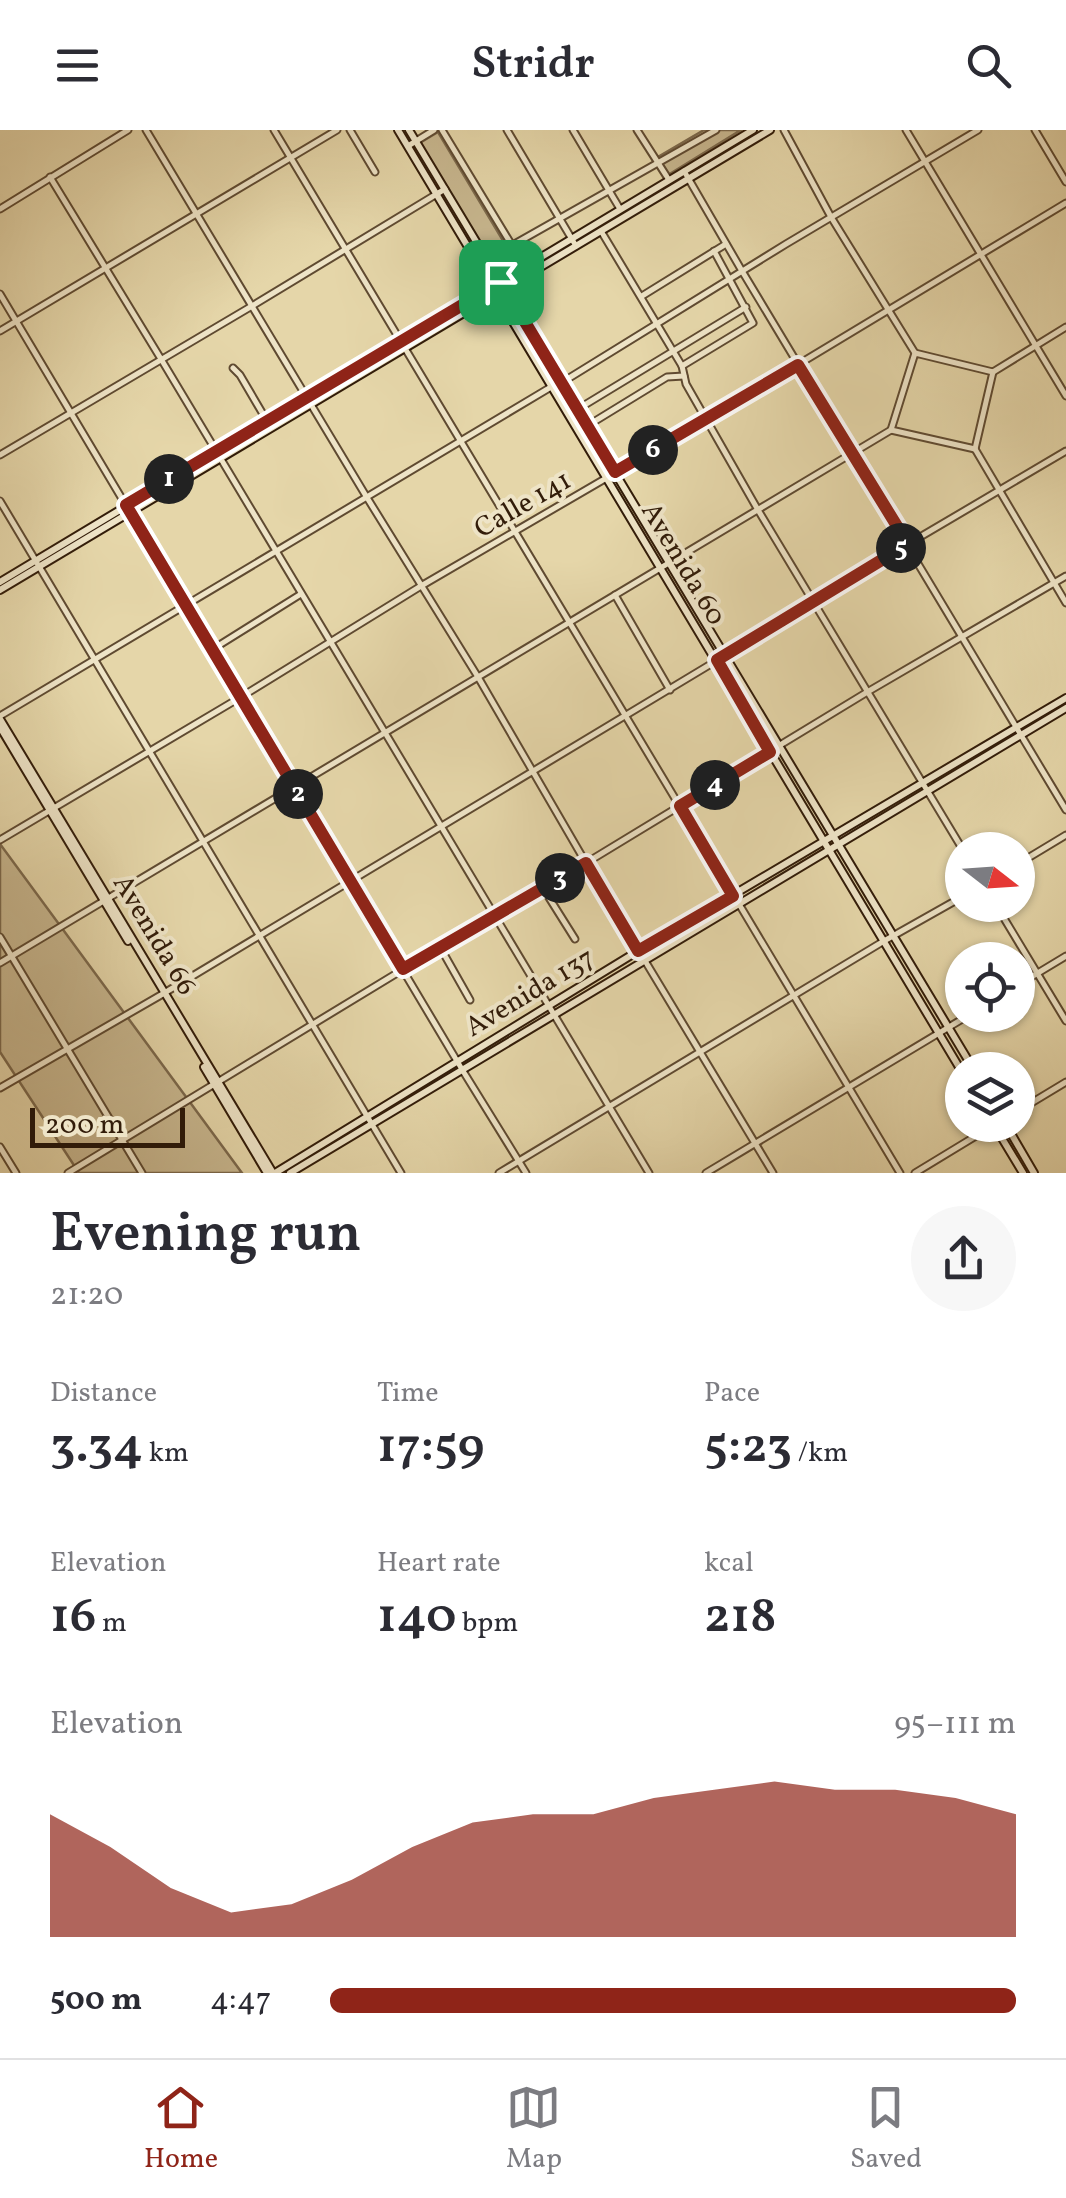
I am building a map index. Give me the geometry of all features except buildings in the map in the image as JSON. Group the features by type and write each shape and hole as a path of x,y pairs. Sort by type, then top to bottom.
{"main road":[{"name":"Avenida 60","path":"398,130 412,144 557,384 606,477 779,746 884,940 951,1052"},
{"name":"Avenida 60","path":"409,130 412,144"},
{"path":"0,582 404,346 752,130"},
{"path":"499,288 525,267 600,231 668,180 770,130"},
{"name":"Avenida 60","path":"557,384 578,410 615,472 665,565"},
{"path":"219,455 266,421 310,401"},
{"path":"0,590 37,563"},
{"name":"Avenida 60","path":"721,658 770,752 893,936 945,1023"},
{"name":"Avenida 137","path":"1020,731 1066,698"},
{"name":"Avenida 137","path":"290,1173 739,905 926,787 1066,708"},
{"name":"Avenida 66","path":"0,717 272,1173"},
{"name":"Avenida 66","path":"0,727 52,809"},
{"name":"Avenida 137","path":"272,1173 638,951 832,844"},
{"path":"1004,1142 1022,1173"},
{"path":"1016,1142 1034,1173"}],"street":[{"path":"0,209 128,130"},
{"path":"146,130 773,1173"},
{"path":"274,130 900,1173"},
{"path":"0,331 338,130"},
{"path":"350,130 374,172"},
{"path":"412,144 438,130 525,267"},
{"path":"506,130 574,243"},
{"path":"573,130 623,212"},
{"path":"637,130 668,180"},
{"path":"512,246 716,130"},
{"path":"784,130 831,217 914,353 993,372"},
{"path":"906,130 1066,396"},
{"path":"0,717 978,130"},
{"path":"1034,130 1066,182"},
{"path":"686,174 1066,810"},
{"path":"50,178 649,1173"},
{"path":"0,455 441,191"},
{"name":"Calle 141","path":"0,840 1066,203"},
{"path":"600,231 682,366 686,384 758,510 952,832"},
{"path":"642,296 726,244"},
{"path":"682,366 754,320 714,252"},
{"path":"0,294 526,1173"},
{"path":"578,410 746,307"},
{"path":"1066,327 993,372 974,448 1066,603"},
{"path":"891,430 914,353"},
{"path":"233,368 266,421"},
{"path":"587,426 667,377 684,376"},
{"path":"0,963 891,430 974,448"},
{"path":"0,1088 1066,452"},
{"path":"0,502 400,1173"},
{"path":"68,1173 403,969 1066,576"},
{"path":"213,649 301,594"},
{"path":"615,595 670,690"},
{"path":"1035,853 1066,834"},
{"path":"542,888 575,938"},
{"path":"499,1173 945,907"},
{"path":"1006,922 1066,1021"},
{"path":"0,937 142,1173"},
{"path":"440,947 470,1000"},
{"path":"1037,973 1066,956"},
{"path":"706,1173 945,1030"},
{"path":"1035,1101 1066,1082"},
{"path":"915,1173 966,1142"},
{"path":"0,1147 16,1173"}],"shaded area":[{"path":"704,130 741,130 668,175 658,157"},
{"path":"438,132 520,269 500,281 418,144"},
{"path":"0,844 242,1173 79,1173 0,1052"}],"route":[{"path":"501,282 615,472 798,365 908,544 717,660 770,752 680,806 733,896 638,951 586,863 403,969 126,505 501,282"}]}
